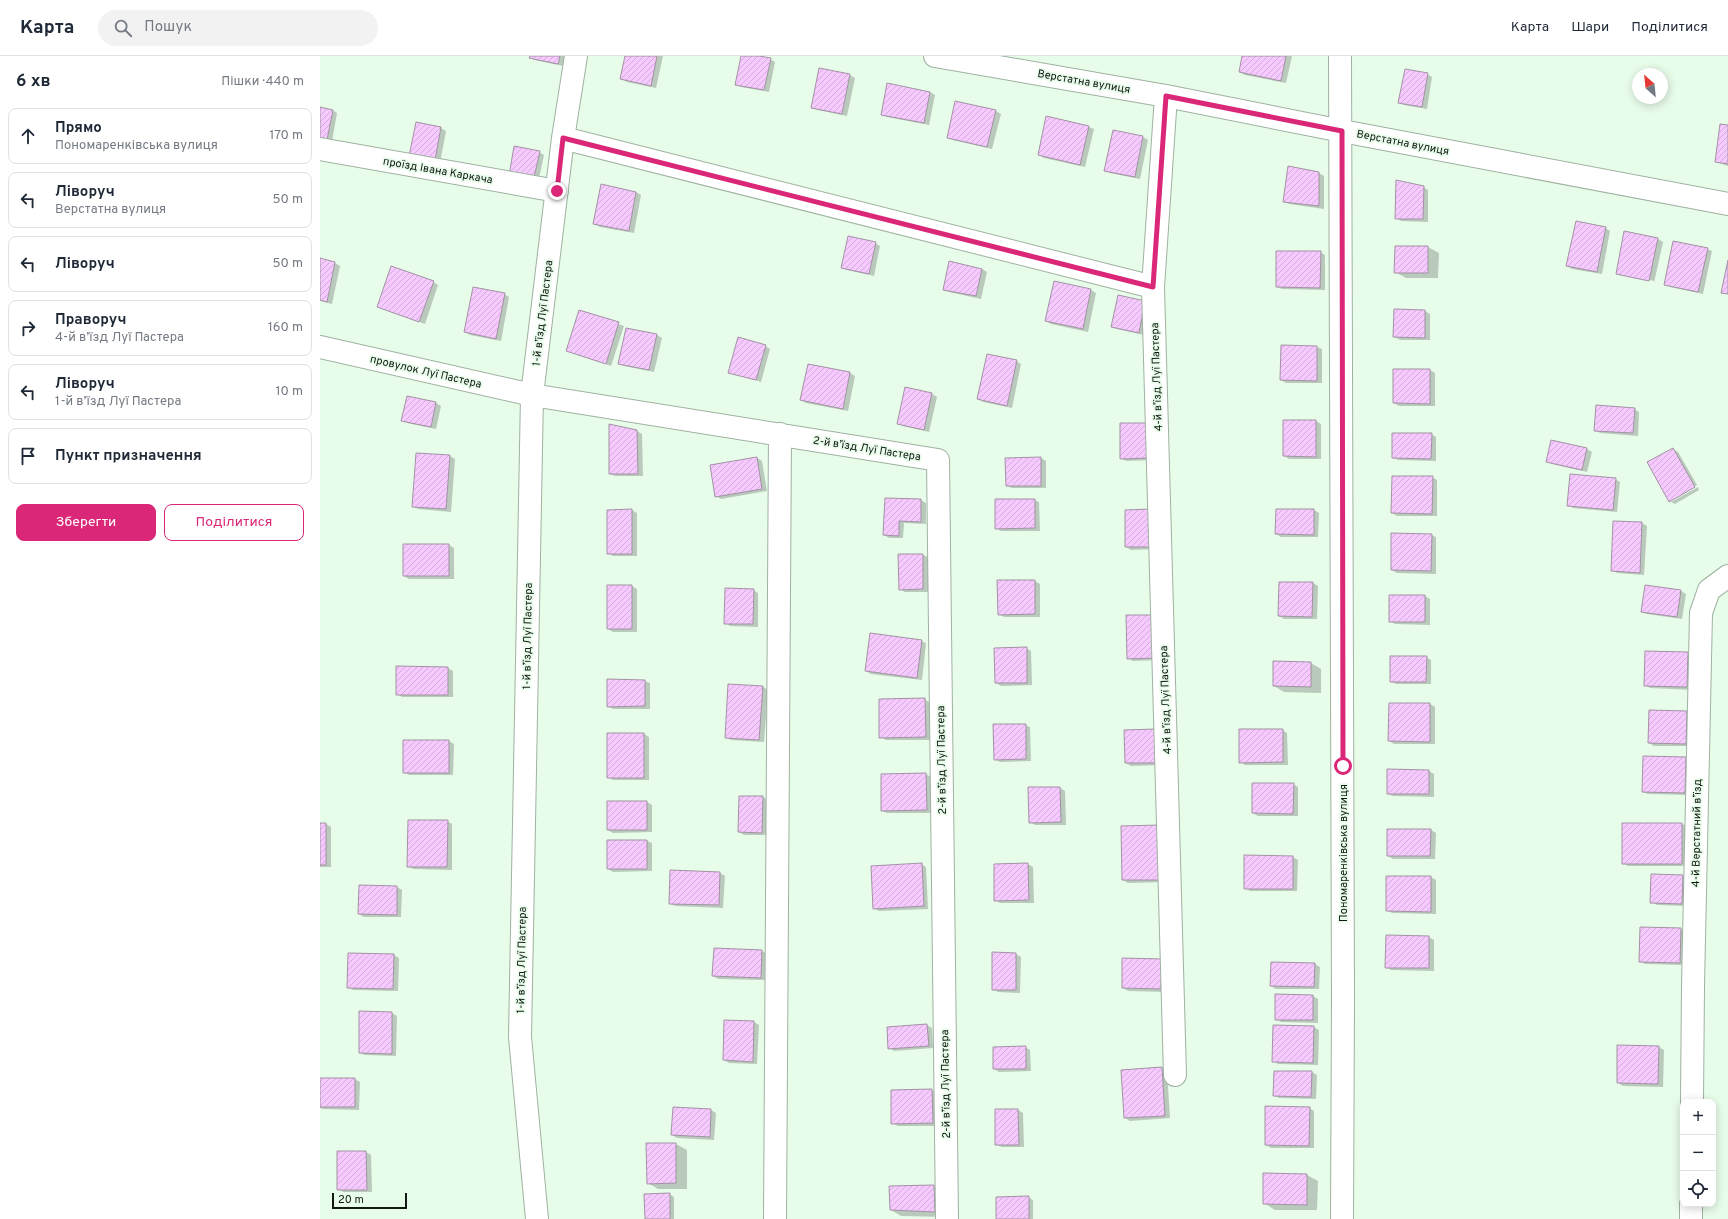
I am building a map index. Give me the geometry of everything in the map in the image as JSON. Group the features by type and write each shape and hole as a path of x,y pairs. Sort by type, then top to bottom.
{"street":[{"name":"1-й в’їзд Луї Пастера","path":"537,1219 520,1037 532,395 563,138 576,56"},
{"name":"Верстатна вулиця","path":"935,56 1166,96 1728,204"},
{"name":"Пономаренківська вулиця","path":"1340,56 1342,131 1342,1219"},
{"name":"4-й в’їзд Луї Пастера","path":"1166,96 1153,287 1175,1075"},
{"path":"563,138 1153,287"},
{"name":"проїзд Івана Каркача","path":"320,149 557,191"},
{"name":"провулок Луї Пастера","path":"320,347 532,395"},
{"name":"2-й в’їзд Луї Пастера","path":"532,395 938,460 947,1219"},
{"path":"775,1219 780,434"},
{"name":"4-й Верстатний в’їзд","path":"1692,1099 1693,978 1701,614 1709,590 1728,576"},
{"path":"1691,1207 1691,1219"}],"building":[{"path":"530,56 560,56 558,64 529,58"},
{"path":"625,56 657,56 651,86 620,79"},
{"path":"741,56 771,58 764,90 735,85"},
{"path":"1242,56 1286,56 1281,81 1239,72"},
{"path":"819,68 850,74 842,114 811,108"},
{"path":"1405,69 1428,73 1422,107 1398,103"},
{"path":"887,83 930,92 924,123 881,115"},
{"path":"955,101 996,110 987,147 947,138"},
{"path":"320,107 333,110 326,145 320,144"},
{"path":"1046,116 1089,126 1080,165 1038,155"},
{"path":"416,122 441,127 434,166 408,161"},
{"path":"1720,124 1728,125 1728,164 1715,162"},
{"path":"1113,130 1143,136 1135,177 1104,171"},
{"path":"514,146 540,151 532,186 508,182"},
{"path":"1288,166 1319,172 1319,206 1283,202"},
{"path":"1396,180 1424,186 1423,219 1395,219"},
{"path":"601,184 636,192 629,231 593,224"},
{"path":"1576,221 1606,227 1597,272 1566,266"},
{"path":"1624,231 1658,238 1649,281 1616,274"},
{"path":"848,236 876,242 869,274 841,268"},
{"path":"1673,241 1708,248 1698,292 1664,285"},
{"path":"1395,246 1428,246 1428,273 1394,273"},
{"path":"1276,251 1321,251 1320,288 1276,287"},
{"path":"320,258 335,262 327,302 320,300"},
{"path":"1728,260 1728,294 1721,293"},
{"path":"949,261 982,269 976,296 943,290"},
{"path":"391,266 434,281 419,322 377,307"},
{"path":"1054,281 1091,289 1083,329 1045,321"},
{"path":"473,287 505,293 496,339 464,332"},
{"path":"1118,295 1145,301 1139,333 1111,327"},
{"path":"1394,309 1425,310 1425,338 1393,337"},
{"path":"579,310 619,322 606,364 566,351"},
{"path":"626,328 657,334 649,370 618,364"},
{"path":"738,337 766,345 756,380 728,373"},
{"path":"1281,345 1317,346 1317,381 1280,380"},
{"path":"987,354 1017,360 1007,406 977,399"},
{"path":"808,364 850,372 843,409 800,400"},
{"path":"1393,369 1430,369 1430,404 1393,403"},
{"path":"905,387 932,393 924,430 897,424"},
{"path":"407,396 436,402 431,427 401,421"},
{"path":"1596,405 1635,408 1633,433 1594,431"},
{"path":"1283,420 1316,420 1316,457 1283,456"},
{"path":"1120,423 1150,423 1150,458 1120,459"},
{"path":"609,424 637,430 638,474 609,474"},
{"path":"1392,433 1432,433 1431,459 1392,458"},
{"path":"1551,440 1587,448 1582,470 1546,462"},
{"path":"1673,448 1695,487 1669,502 1647,462"},
{"path":"416,453 450,455 446,509 412,507"},
{"path":"757,457 762,489 715,497 710,465"},
{"path":"1041,457 1041,486 1006,486 1005,458"},
{"path":"1570,474 1616,478 1613,510 1567,506"},
{"path":"1392,476 1433,476 1432,514 1391,513"},
{"path":"885,498 921,499 921,522 899,521 899,536 883,535"},
{"path":"995,499 1035,499 1035,528 995,529"},
{"path":"632,509 632,554 607,554 607,510"},
{"path":"1151,509 1152,547 1125,547 1125,510"},
{"path":"1276,509 1314,509 1314,535 1275,534"},
{"path":"1613,521 1642,522 1640,573 1611,571"},
{"path":"1391,533 1432,534 1431,571 1391,570"},
{"path":"403,544 449,544 449,576 403,576"},
{"path":"898,554 923,554 923,589 899,590"},
{"path":"997,580 1035,580 1035,614 998,615"},
{"path":"1279,582 1313,582 1312,617 1278,616"},
{"path":"607,585 632,585 632,629 607,629"},
{"path":"1645,585 1681,590 1677,617 1641,612"},
{"path":"725,588 754,589 753,624 724,624"},
{"path":"1389,595 1425,595 1425,622 1389,622"},
{"path":"1126,615 1154,615 1155,658 1127,659"},
{"path":"870,633 922,640 917,678 865,671"},
{"path":"1027,647 1027,683 995,683 994,648"},
{"path":"1645,651 1688,652 1687,687 1644,686"},
{"path":"1390,656 1427,656 1426,682 1390,682"},
{"path":"1273,661 1311,662 1311,687 1273,686"},
{"path":"396,666 448,667 448,695 396,695"},
{"path":"607,679 645,680 645,706 607,707"},
{"path":"728,684 763,686 759,740 725,738"},
{"path":"925,698 926,737 879,738 879,699"},
{"path":"1389,703 1430,703 1430,742 1388,741"},
{"path":"1649,710 1687,711 1686,744 1648,743"},
{"path":"993,724 1026,724 1026,759 994,760"},
{"path":"1156,729 1157,763 1125,763 1124,730"},
{"path":"1239,729 1283,729 1283,762 1239,763"},
{"path":"607,733 644,733 644,778 607,778"},
{"path":"403,740 449,740 449,773 403,773"},
{"path":"1643,756 1686,757 1685,793 1642,792"},
{"path":"1387,769 1429,770 1429,794 1387,794"},
{"path":"926,773 927,810 881,811 881,774"},
{"path":"1252,783 1294,783 1293,814 1252,813"},
{"path":"1028,787 1060,787 1061,822 1029,823"},
{"path":"739,796 763,796 762,833 738,832"},
{"path":"607,801 647,801 647,830 607,830"},
{"path":"408,820 448,820 447,867 407,867"},
{"path":"320,823 326,823 326,865 320,865"},
{"path":"1622,823 1682,823 1682,864 1622,864"},
{"path":"1160,825 1161,880 1122,880 1121,826"},
{"path":"1387,829 1431,829 1430,856 1387,856"},
{"path":"607,840 647,840 647,869 607,869"},
{"path":"1244,855 1293,856 1293,889 1244,889"},
{"path":"922,863 924,906 873,909 871,866"},
{"path":"1028,863 1029,900 994,901 994,864"},
{"path":"670,870 720,872 719,905 669,904"},
{"path":"1651,874 1683,875 1682,904 1650,903"},
{"path":"1386,876 1431,876 1431,912 1386,911"},
{"path":"359,885 397,886 397,915 358,914"},
{"path":"1640,927 1681,928 1680,963 1639,962"},
{"path":"1386,935 1429,936 1429,968 1385,968"},
{"path":"714,948 762,950 761,978 712,976"},
{"path":"992,952 1016,953 1016,990 992,990"},
{"path":"348,953 394,954 393,989 347,988"},
{"path":"1122,958 1162,959 1161,989 1122,988"},
{"path":"1271,962 1315,963 1314,987 1270,986"},
{"path":"1275,994 1313,995 1313,1020 1275,1020"},
{"path":"359,1011 392,1012 392,1054 359,1053"},
{"path":"724,1020 754,1021 753,1062 723,1060"},
{"path":"927,1024 929,1046 888,1049 887,1027"},
{"path":"1273,1025 1314,1026 1313,1063 1272,1062"},
{"path":"1617,1045 1659,1046 1658,1084 1617,1083"},
{"path":"1026,1046 1026,1069 993,1069 993,1047"},
{"path":"1162,1067 1165,1116 1124,1118 1121,1070"},
{"path":"1274,1071 1312,1071 1311,1097 1273,1096"},
{"path":"320,1078 355,1078 355,1107 320,1107"},
{"path":"932,1089 933,1123 891,1124 891,1090"},
{"path":"1265,1106 1310,1107 1309,1146 1265,1145"},
{"path":"673,1107 711,1109 710,1137 671,1135"},
{"path":"995,1109 1018,1109 1019,1145 995,1145"},
{"path":"646,1143 676,1143 676,1183 647,1184"},
{"path":"337,1151 366,1151 367,1190 337,1190"},
{"path":"1263,1173 1307,1174 1307,1205 1263,1204"},
{"path":"934,1185 935,1212 890,1210 889,1186"},
{"path":"670,1193 670,1219 645,1219 644,1194"},
{"path":"1029,1196 1029,1219 996,1219 996,1197"}],"route":[{"path":"557,191 563,138 1153,287 1166,96 1342,131 1343,766"}]}
